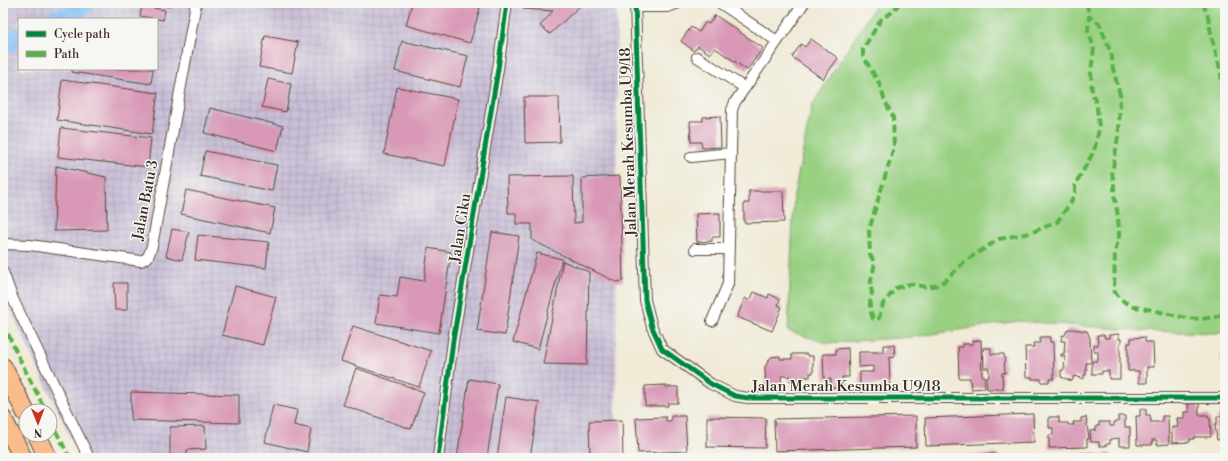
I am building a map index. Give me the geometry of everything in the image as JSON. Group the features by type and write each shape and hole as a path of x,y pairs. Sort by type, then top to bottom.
{"highway":[{"path":"3,367 21,403"},
{"path":"3,419 23,458"},
{"path":"41,443 48,458"}],"street":[{"name":"Jalan Batu 3","path":"3,244 30,246 141,261 148,257 152,246 196,3"},
{"name":"Jalan Ciku","path":"438,458 454,341 507,3"},
{"path":"636,5 667,6 679,3"},
{"path":"720,3 777,41"},
{"path":"712,321 728,284 732,110 735,102 804,3"},
{"name":"Jalan Merah Kesumba U9/18","path":"636,5 645,300 652,327 662,349 711,384 735,396 748,398 1225,398"},
{"path":"696,57 745,88"},
{"path":"691,157 731,153"},
{"path":"695,249 729,249"},
{"path":"3,272 12,298 89,458"}],"shaded area":[{"path":"3,3 617,3 616,458 80,458 58,411 58,403 54,403 3,294"}],"green space":[{"path":"877,3 1225,3 1225,329 1217,333 1144,331 1019,321 912,337 827,343 788,331 794,195 812,105"}],"building":[{"path":"153,3 170,3 170,7"},
{"path":"412,3 464,3 480,8 470,43 406,25"},
{"path":"523,3 583,3 550,34 540,26 553,11 523,9"},
{"path":"142,6 165,10 163,20 140,16"},
{"path":"715,15 763,48 747,70 715,48 710,54 698,46 694,51 681,41 691,27 699,32 706,22 709,24"},
{"path":"265,36 298,42 292,73 259,67"},
{"path":"811,39 838,58 823,79 792,57 801,44 805,47"},
{"path":"402,41 468,56 460,87 395,71"},
{"path":"72,70 153,70 151,84 72,72"},
{"path":"268,79 291,84 286,112 262,107"},
{"path":"62,80 158,93 152,134 57,120"},
{"path":"397,87 458,99 445,166 384,154"},
{"path":"524,97 559,97 560,142 525,143"},
{"path":"210,108 283,126 277,151 204,133"},
{"path":"720,116 721,147 702,148 701,142 691,142 690,121 703,121 703,117"},
{"path":"61,128 151,138 148,167 58,157"},
{"path":"205,151 277,165 272,191 200,176"},
{"path":"56,166 106,177 107,230 54,231"},
{"path":"573,176 574,223 582,222 582,178 620,176 623,281 616,282 532,240 532,224 516,224 516,213 508,213 507,177"},
{"path":"186,190 275,208 270,233 181,214"},
{"path":"749,191 783,191 784,222 744,223 744,203 749,203"},
{"path":"720,213 720,237 712,237 712,241 697,242 696,214"},
{"path":"172,229 189,232 182,260 166,256"},
{"path":"492,232 519,236 505,335 477,331"},
{"path":"198,235 269,242 266,268 195,260"},
{"path":"428,248 451,252 439,333 376,323 380,295 397,297 400,277 424,281"},
{"path":"537,253 562,259 538,349 513,342"},
{"path":"563,261 589,272 587,365 543,364"},
{"path":"114,283 127,283 127,310 115,310"},
{"path":"235,286 276,297 263,345 222,335"},
{"path":"754,292 768,298 769,294 780,299 778,305 782,307 772,331 737,317 745,298 750,301"},
{"path":"353,326 431,351 419,387 341,361"},
{"path":"1068,329 1087,331 1090,338 1091,363 1086,363 1086,375 1084,375 1084,379 1074,376 1072,381 1061,377 1061,370 1064,370 1065,357 1061,356 1061,354 1064,354 1065,341 1061,341 1062,335 1064,336"},
{"path":"1119,334 1119,339 1121,339 1120,379 1109,379 1109,371 1102,371 1102,374 1092,374 1092,361 1098,361 1098,352 1094,352 1094,345 1098,345 1097,335 1104,335 1105,338 1109,338 1109,335"},
{"path":"1040,337 1050,337 1050,342 1053,342 1054,379 1049,379 1049,382 1041,382 1041,379 1026,377 1025,347 1034,347 1033,343 1040,343"},
{"path":"1145,337 1145,342 1153,342 1154,367 1147,367 1147,383 1139,383 1139,371 1128,371 1128,343 1131,343 1131,338"},
{"path":"981,340 982,376 984,376 985,388 971,389 970,378 959,378 958,347 963,347 963,344 973,344 973,341"},
{"path":"883,345 894,345 895,357 889,358 890,384 860,385 860,372 873,372 873,366 859,367 859,352 883,352"},
{"path":"848,348 849,377 842,377 843,388 831,388 831,379 824,379 823,354 836,354 836,349"},
{"path":"983,348 991,348 991,354 1004,354 1005,373 1002,373 1003,389 987,389 986,377 989,377 989,368 984,368"},
{"path":"792,354 807,354 808,356 813,356 813,373 810,373 810,377 802,377 802,380 790,381 790,376 781,376 782,390 766,390 765,367 771,357 780,356 780,359 792,359"},
{"path":"1221,354 1225,354 1225,363 1221,362"},
{"path":"356,368 424,392 411,429 343,405"},
{"path":"469,379 498,384 487,458 457,458"},
{"path":"666,385 666,387 678,387 678,403 668,403 668,406 645,406 645,386"},
{"path":"131,392 239,395 239,423 131,420"},
{"path":"506,397 539,402 530,458 497,458"},
{"path":"1199,403 1199,415 1208,415 1208,418 1210,418 1211,437 1194,437 1194,439 1190,439 1190,442 1172,443 1172,427 1178,427 1177,418 1184,418 1184,412 1189,412 1188,404"},
{"path":"273,405 297,410 294,425 311,429 307,452 265,442"},
{"path":"1222,405 1225,405 1225,439 1217,440 1215,424 1217,424 1217,416 1222,416"},
{"path":"1140,409 1146,409 1146,415 1150,415 1151,422 1162,422 1162,416 1168,416 1169,444 1157,445 1157,440 1152,440 1152,445 1137,445 1136,416 1140,416"},
{"path":"1033,414 1034,442 926,446 925,418"},
{"path":"671,416 685,416 687,451 638,453 636,418 666,417 666,421 671,421"},
{"path":"916,416 916,447 775,451 774,419"},
{"path":"1118,416 1125,416 1125,427 1130,427 1130,446 1119,446 1119,438 1110,439 1110,444 1106,444 1106,446 1099,446 1099,442 1091,442 1090,431 1096,430 1096,426 1099,426 1099,422 1110,422 1110,426 1114,426 1114,422 1118,422"},
{"path":"707,417 766,418 765,448 707,447"},
{"path":"1049,417 1059,417 1059,423 1074,425 1073,422 1081,422 1081,418 1086,417 1089,439 1087,439 1087,447 1049,448 1049,435 1053,435 1053,428 1049,428"},
{"path":"622,420 623,458 590,458 589,421"},
{"path":"205,426 206,449 187,450 187,458 170,458 170,427"},
{"path":"1082,453 1097,453 1097,456 1104,455 1104,453 1111,453 1111,458 1082,458"},
{"path":"996,454 997,458 965,458 964,455"},
{"path":"897,455 897,458 874,458 874,456"}],"waterway":[{"path":"58,18 75,13 87,3"},
{"path":"3,48 18,37"}],"marked path":[{"path":"900,3 891,13 882,18 863,49 863,56 879,83 885,101 893,117 894,147 869,230 870,255 875,263 870,285 872,292 870,309 873,319 879,318 883,304 896,288 910,284 927,287 937,285 945,281 965,261 999,239 1030,233 1057,222 1071,202 1075,192 1075,185 1094,151 1098,134 1099,127 1097,108 1092,94 1091,71 1094,48 1088,30 1089,17 1099,23 1106,40 1112,57 1112,65 1120,95 1119,130 1112,174 1119,228 1119,237 1115,252 1114,291 1122,300 1130,305 1180,317 1197,319 1225,314"},
{"path":"1087,3 1089,17"},
{"path":"1203,3 1208,17 1225,96"},
{"path":"3,323 42,403"},
{"path":"58,435 70,458"}],"cycle path":[{"path":"438,458 453,341 498,69 507,3"},
{"path":"635,3 645,300 652,327 662,349 711,384 735,396 748,398 1225,398"}]}
